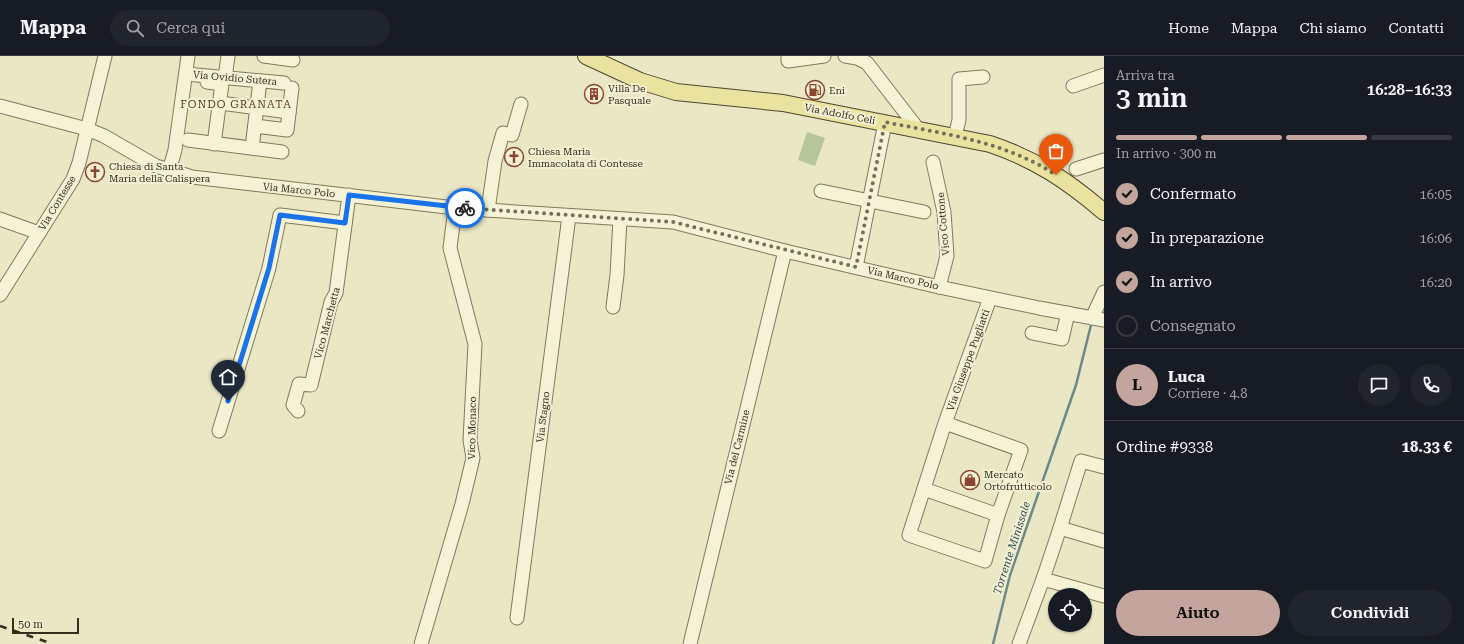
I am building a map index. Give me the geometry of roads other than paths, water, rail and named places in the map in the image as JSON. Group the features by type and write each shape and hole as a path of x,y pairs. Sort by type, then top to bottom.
{"main road":[{"name":"Via Adolfo Celi","path":"586,56 640,82 676,92 783,103 955,136 995,146 1036,162 1069,184 1104,212"}],"street":[{"name":"Via Contesse","path":"0,295 72,179 79,163 86,129 105,56"},
{"path":"169,171 175,150 188,56"},
{"path":"214,144 228,56"},
{"path":"264,56 293,60"},
{"path":"788,56 788,61 824,56"},
{"path":"845,56 857,58 866,62 918,129"},
{"path":"1073,86 1104,75"},
{"name":"Via Ovidio Sutera","path":"186,77 223,81 260,81 288,85 289,112"},
{"path":"955,136 960,100 959,79 984,77"},
{"path":"252,148 260,81"},
{"path":"220,103 289,112 287,130 254,126"},
{"path":"488,210 495,161 503,134 512,135 521,104"},
{"name":"Via Marco Polo","path":"0,106 86,129 104,136 156,166 169,171 206,179 455,208 673,222 784,251 939,287 1098,319"},
{"path":"856,267 885,122"},
{"path":"188,140 282,152"},
{"path":"1076,169 1104,160"},
{"name":"Vico Cottone","path":"933,162 944,212 947,256 939,287"},
{"path":"820,191 924,212"},
{"name":"Vico Marchetta","path":"298,411 293,405 299,384 312,385 331,302 336,293 349,195"},
{"name":"Vico Monaco","path":"421,644 462,504 473,458 470,440 476,344 450,248 455,208"},
{"path":"219,431 269,268 280,215 345,223"},
{"name":"Via Stagno","path":"517,618 569,216"},
{"path":"0,219 39,233"},
{"path":"613,307 617,275 620,219"},
{"name":"Via del Carmine","path":"690,644 784,251"},
{"path":"1098,319 1104,292"},
{"name":"Via Giuseppe Pugliatti","path":"945,423 1021,450 998,515 985,561 909,535 945,423 990,298"},
{"path":"1032,333 1062,339 1068,314"},
{"path":"1019,644 1044,579 1081,461 1104,467"},
{"path":"924,489 998,515"},
{"path":"1060,528 1104,541"},
{"path":"1044,579 1104,596"}],"waterway":[{"name":"Torrente Minissale","path":"993,644 1010,575 1076,385 1092,321"}],"railway":[{"path":"0,626 53,644"}],"place":[{"name":"Eni","path":"815,90"},
{"name":"Villa De Pasquale","path":"594,94"},
{"name":"Chiesa Maria Immacolata di Contesse","path":"514,157"},
{"name":"Chiesa di Santa Maria della Calispera","path":"95,172"},
{"name":"Mercato Ortofrutticolo","path":"970,480"}],"district":[{"name":"FONDO GRANATA","path":"236,104"}]}
